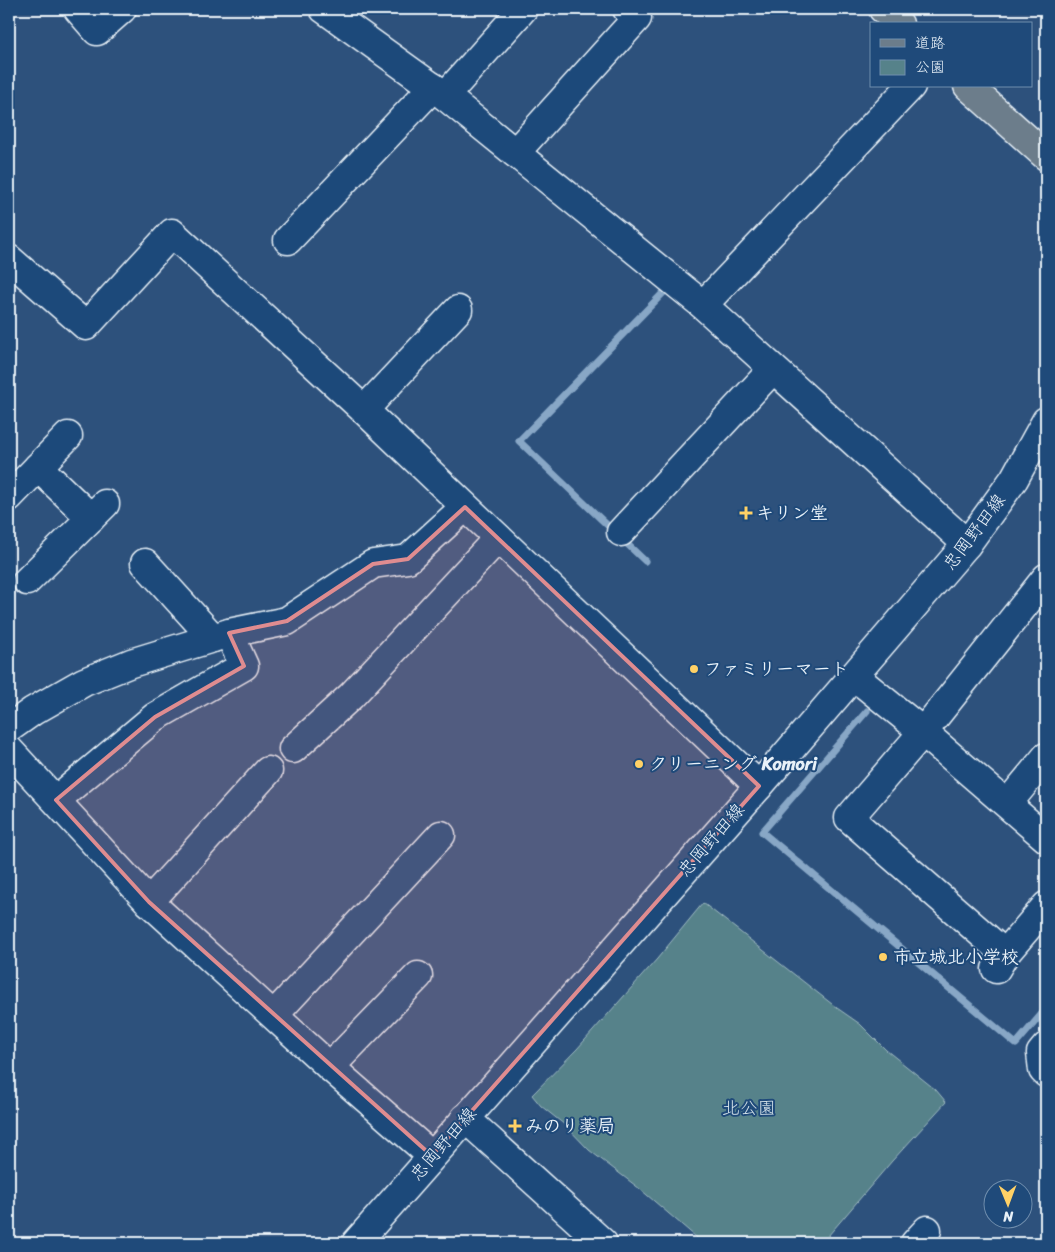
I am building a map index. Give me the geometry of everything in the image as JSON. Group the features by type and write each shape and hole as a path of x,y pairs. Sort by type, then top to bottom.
{"main road":[{"path":"970,88 1046,156"}],"street":[{"path":"78,9 97,32 122,9"},
{"path":"324,9 439,91 703,305 967,544"},
{"path":"288,240 523,9"},
{"path":"515,153 637,18 627,9"},
{"path":"703,305 909,88"},
{"path":"9,260 86,326 172,232 364,410 759,786"},
{"path":"364,410 458,310"},
{"path":"621,532 773,370"},
{"name":"忠岡野田線","path":"356,1243 759,786 967,544 1014,479 1045,425"},
{"path":"9,497 68,436"},
{"path":"27,581 98,511 38,467"},
{"path":"9,728 33,711 84,682 131,664 221,636 287,621 373,564 408,559 465,507"},
{"path":"293,749 352,696 498,538"},
{"path":"56,800 155,717 244,666 221,636 144,563"},
{"path":"1046,578 923,732 849,818 1001,962 1046,906"},
{"path":"854,676 923,732 1046,838"},
{"path":"9,750 149,902 330,1067 432,1156"},
{"path":"1008,804 1046,757"},
{"path":"149,902 268,771"},
{"path":"274,1016 441,835"},
{"path":"330,1067 418,976"},
{"path":"1046,1047 1041,1053 1043,1070 1046,1073"},
{"path":"465,1118 603,1243"}],"highlighted area":[{"path":"465,507 759,786 432,1156 149,902 56,800 155,717 244,666 229,633 287,621 373,564 408,559"}],"green space":[{"name":"北公園","path":"703,903 860,1024 886,1050 936,1090 946,1102 892,1161 822,1243 703,1243 640,1189 589,1150 565,1125 541,1106 532,1095 577,1049 657,959"}],"waterway":[{"path":"645,561 519,441 665,291"},
{"path":"867,711 762,832 1016,1044 1046,1009"}],"place":[{"name":"キリン堂","path":"746,513"},
{"name":"ファミリーマート","path":"694,669"},
{"name":"クリーニング Komori","path":"639,764"},
{"name":"市立城北小学校","path":"883,957"},
{"name":"みのり薬局","path":"515,1126"}]}
